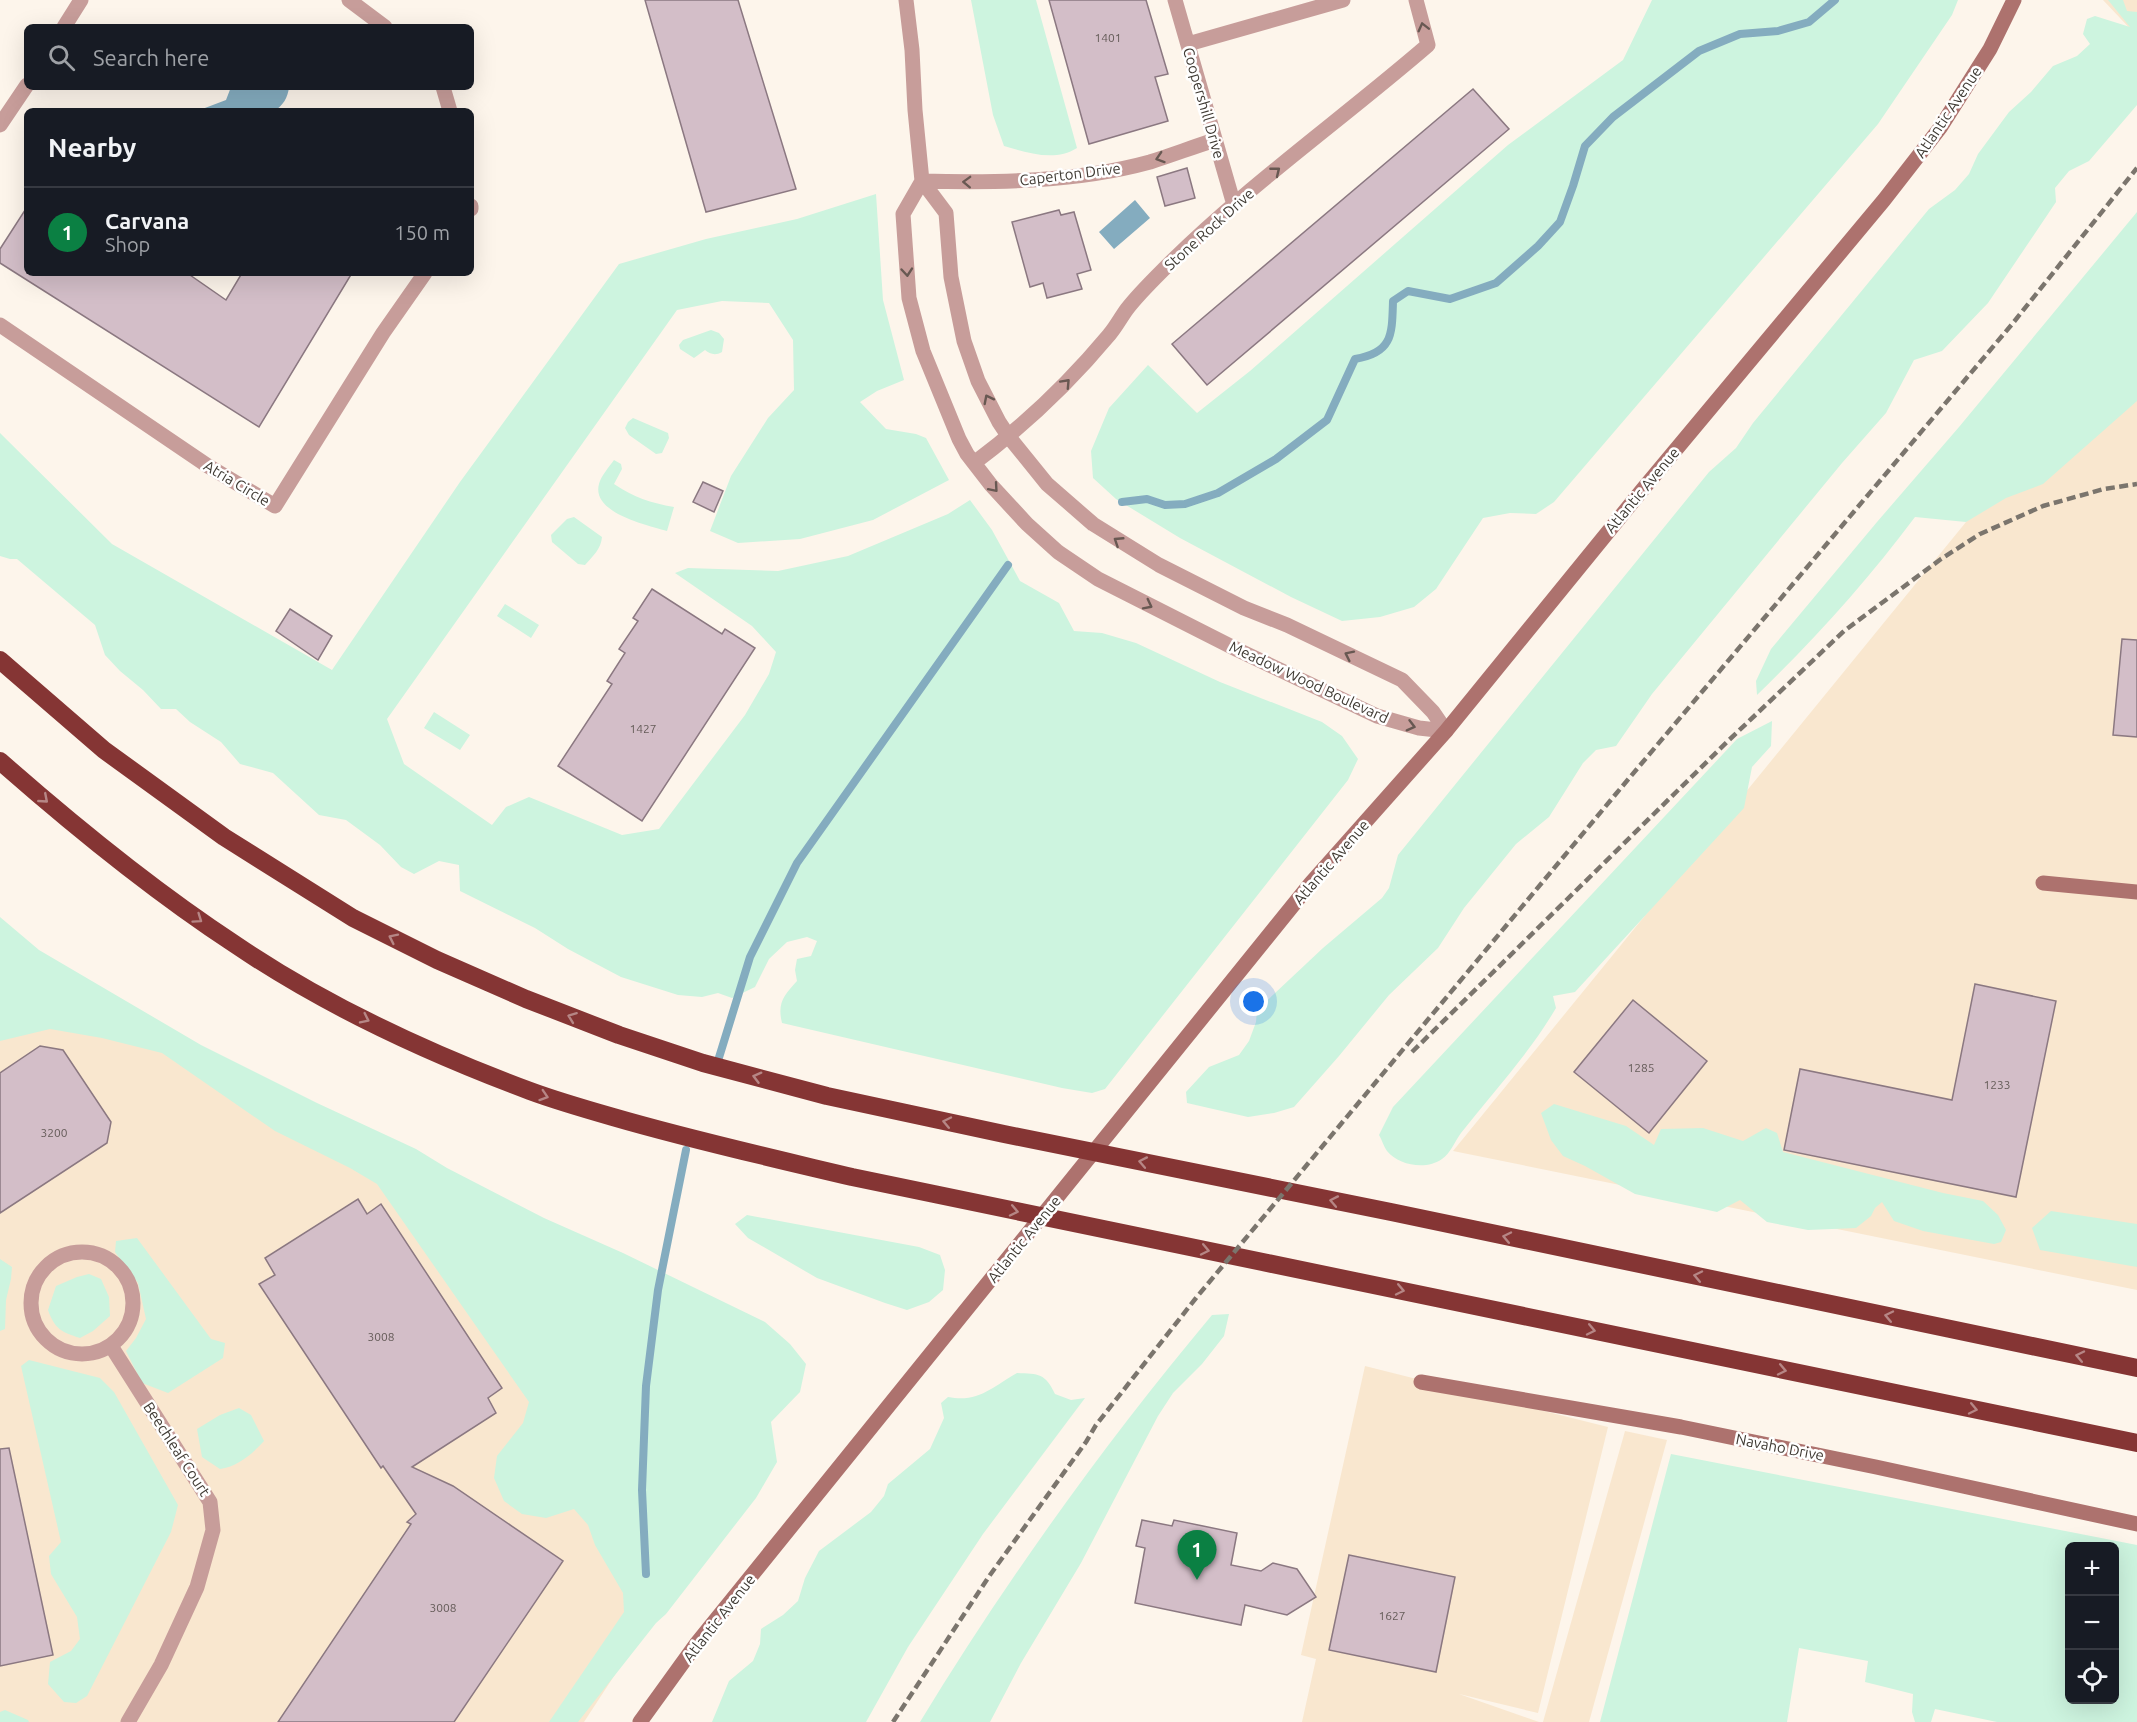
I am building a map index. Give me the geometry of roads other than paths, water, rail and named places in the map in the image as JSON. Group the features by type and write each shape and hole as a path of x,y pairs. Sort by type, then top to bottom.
{"highway":[{"path":"0,660 104,750 224,837 353,918 437,960 526,999 619,1035 703,1063 827,1095 1004,1134 1391,1212 2137,1368"},
{"path":"0,761 121,864 237,946 327,1000 445,1057 531,1092 669,1133 852,1177 2137,1443"}],"main road":[{"name":"Atlantic Avenue","path":"640,1722 697,1643 1311,883 1446,731 1920,154 1940,128 1990,49 2014,0"},
{"path":"2043,883 2137,892"},
{"name":"Navaho Drive","path":"1421,1382 1681,1427 2137,1524"}],"street":[{"path":"66,24 81,0"},
{"path":"351,0 381,24"},
{"path":"906,0 922,181 946,213 951,277 964,341 978,381 999,422 1009,436 1047,484 1092,524 1160,565 1244,608 1287,625 1402,680 1432,712 1446,731"},
{"name":"Coopershill Drive","path":"1175,0 1234,205"},
{"path":"1188,44 1343,0"},
{"name":"Stone Rock Drive","path":"974,463 1009,436 1065,385 1111,333 1128,308 1161,272 1234,205 1428,45 1416,0"},
{"path":"0,125 24,89"},
{"path":"444,90 449,108"},
{"name":"Caperton Drive","path":"922,181 984,183 1100,172 1149,162 1215,140"},
{"name":"Meadow Wood Boulevard","path":"922,181 903,214 909,298 922,351 958,439 991,485 1027,524 1059,552 1098,579 1238,650 1377,716 1419,728 1446,731"},
{"name":"Atria Circle","path":"0,325 208,466 275,506 383,333 423,276"},
{"path":"72,1252 92,1252 111,1260 125,1274 133,1293 133,1313 125,1332 111,1346 92,1354 72,1354 53,1346 39,1332 31,1313 31,1293 39,1274 53,1260 72,1252"},
{"name":"Beechleaf Court","path":"111,1346 210,1502 213,1530 197,1587 161,1665 128,1722"}],"water":[{"path":"230,90 289,90 278,108 205,108 226,100"},
{"path":"1135,200 1150,218 1114,249 1099,232"}],"waterway":[{"path":"1122,502 1147,499 1165,505 1185,504 1218,493 1276,459 1327,420 1355,359 1368,356 1383,347 1391,332 1393,301 1408,291 1450,299 1496,283 1538,246 1560,222 1585,146 1613,117 1699,51 1740,34 1778,31 1809,22 1835,0"},
{"path":"717,1064 750,957 797,863 1008,565"},
{"path":"646,1574 642,1490 646,1386 658,1290 686,1150"}],"railway":[{"path":"893,1722 990,1575 1096,1425 1196,1298 1615,795 2013,323 2137,168"},
{"path":"1412,1052 1729,740 1844,631 1941,559 1980,534 2043,506 2104,489 2137,484"}],"place":[{"name":"Carvana","path":"1197,1580"}]}
